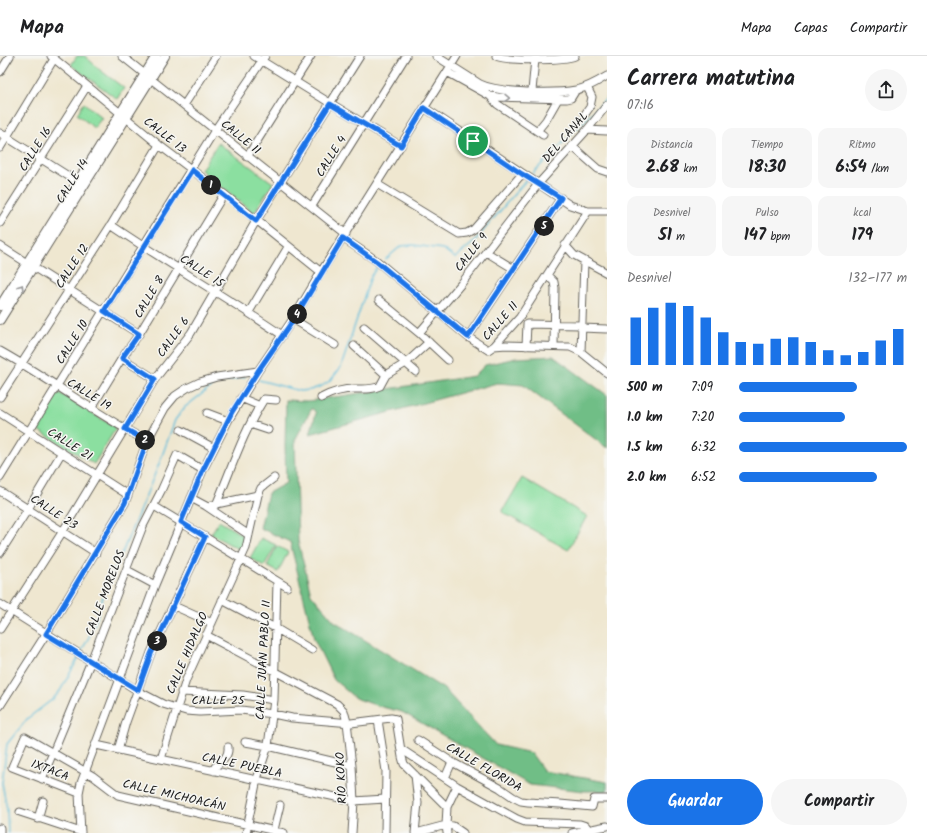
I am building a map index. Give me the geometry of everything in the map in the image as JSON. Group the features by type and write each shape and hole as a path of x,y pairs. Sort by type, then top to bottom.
{"main road":[{"name":"CALLE 14","path":"148,76 156,56"},
{"name":"CALLE 14","path":"0,320 30,265 80,183 148,76 165,56"},
{"name":"CALLE 14","path":"0,306 30,265"}],"street":[{"path":"0,72 10,56"},
{"name":"CALLE 11","path":"122,56 247,157 312,206 344,236 468,337 488,350 494,346 520,317 588,211"},
{"path":"184,105 216,56"},
{"path":"254,56 264,59 330,104 401,146"},
{"path":"247,157 311,56"},
{"name":"CALLE 6","path":"0,629 63,531 155,379 191,333 256,221 360,56"},
{"name":"CALLE 4","path":"312,206 406,56"},
{"path":"436,56 486,87 500,90 556,92 576,90 587,87 607,76"},
{"path":"20,812 81,833 79,793 85,771 155,585 203,470 241,398 294,319 321,272 457,56"},
{"path":"498,56 504,59 535,58 560,60 574,56"},
{"path":"0,148 52,57"},
{"name":"CALLE 13","path":"52,57 159,145 224,194 321,272"},
{"path":"532,91 535,58"},
{"name":"CALLE 10","path":"0,478 192,170 215,130 264,59"},
{"path":"447,72 483,93 498,98 567,99 571,98 576,90"},
{"name":"CALLE 16","path":"0,223 87,86"},
{"path":"585,114 592,102 592,97 587,87"},
{"path":"490,96 497,104 540,133 558,99"},
{"name":"DEL CANAL","path":"539,183 587,130 607,105"},
{"path":"424,108 522,174 539,183 570,204 588,211 607,211"},
{"path":"587,130 607,131"},
{"path":"0,132 80,183"},
{"name":"CALLE 12","path":"0,397 70,290 159,145"},
{"path":"572,146 598,169 607,172"},
{"path":"377,184 459,234 467,233 474,229 522,174"},
{"name":"CALLE 9","path":"419,333 438,312 486,252 539,183"},
{"name":"CALLE 8","path":"90,409 139,334 224,194"},
{"path":"468,337 561,198"},
{"name":"CALLE 15","path":"111,225 215,292 249,312 282,335"},
{"path":"565,245 574,255 607,273"},
{"path":"0,246 139,334"},
{"path":"249,312 288,247"},
{"path":"486,252 514,269"},
{"path":"581,352 584,261"},
{"path":"547,275 554,282 555,288 554,346"},
{"path":"379,300 419,333 448,360"},
{"path":"294,319 335,345"},
{"path":"526,346 527,324 554,324 607,329"},
{"path":"364,327 416,372"},
{"path":"321,398 334,391 354,389 367,390 380,386 386,375 406,363 429,342"},
{"path":"354,346 386,375"},
{"path":"494,346 570,347 581,352 607,373"},
{"name":"CALLE 19","path":"0,351 22,363 90,409 147,441"},
{"path":"122,358 155,379"},
{"path":"0,706 96,553 125,503 147,441 165,408 175,396 187,388 216,377 258,371"},
{"path":"241,398 260,406"},
{"path":"216,505 250,424 264,399 276,400"},
{"name":"CALLE 21","path":"0,413 128,495"},
{"path":"207,413 228,421"},
{"path":"250,424 268,430"},
{"path":"181,430 214,448"},
{"path":"0,553 62,452"},
{"name":"CALLE MORELOS","path":"42,779 88,660 127,570 143,526 154,506 177,455 203,470"},
{"path":"206,506 216,505 258,494 261,488 274,478"},
{"name":"CALLE 23","path":"0,490 96,553"},
{"name":"CALLE HIDALGO","path":"161,759 181,692 246,548 258,494"},
{"path":"191,498 206,506 249,535"},
{"path":"154,506 287,587"},
{"path":"118,750 151,654 205,537"},
{"path":"127,570 155,585"},
{"name":"CALLE JUAN PABLO II","path":"246,833 257,779 268,746 273,714 277,629 277,581"},
{"path":"222,600 277,629 312,650"},
{"name":"CALLE 25","path":"0,604 120,680 163,704 186,711 200,712 241,710 292,718 347,722 391,718 396,719 401,749"},
{"path":"174,606 212,623"},
{"path":"206,636 341,707 344,711 347,722"},
{"path":"181,692 243,695 274,700"},
{"path":"378,720 386,771 385,833"},
{"name":"RÍO KOKO","path":"347,722 354,801 352,833"},
{"name":"CALLE MICHOACÁN","path":"12,767 25,737 85,771 118,795 284,833"},
{"name":"CALLE FLORIDA","path":"418,740 452,762 500,788 513,797 528,802 592,807 594,799 607,799"},
{"path":"244,742 268,746 352,766"},
{"name":"CALLE PUEBLA","path":"96,745 354,801 385,800"},
{"path":"214,770 215,766 227,755 228,747"},
{"path":"401,749 404,764 447,807"},
{"path":"401,749 457,786 517,819 525,822 580,824 586,826 589,831"},
{"path":"445,778 452,762"},
{"name":"IXTACA","path":"12,767 79,793"},
{"path":"415,775 418,803 416,833 446,829 453,826 463,833"},
{"path":"446,829 447,807 457,786"},
{"path":"38,818 43,801"},
{"path":"274,830 280,805"},
{"path":"572,833 589,831 607,826"},
{"path":"0,828 0,833"}],"green space":[{"path":"77,56 85,56 100,70 124,88 117,99 71,65"},
{"path":"84,103 102,118 94,128 77,114"},
{"path":"218,143 273,183 254,213 201,170"},
{"path":"553,356 607,395 607,448 523,385 497,383 310,434 316,413 312,408 295,440 298,541 311,594 334,621 444,689 496,745 531,753 544,771 607,782 607,791 584,791 530,785 402,712 355,698 334,680 314,639 290,542 260,528 268,493 286,483 286,400 308,401 474,376 485,365 516,358"},
{"path":"58,392 116,428 94,464 36,429"},
{"path":"522,478 587,516 568,550 502,512"},
{"path":"219,521 247,538 240,550 211,534"},
{"path":"261,538 276,545 264,566 250,558"},
{"path":"277,546 288,552 278,572 267,566"}],"waterway":[{"path":"533,173 607,98"},
{"path":"386,259 401,246 413,245 443,249 455,258 473,243 527,179"},
{"path":"259,380 300,391 310,390 322,386 331,380 341,367 371,276 377,267"},
{"path":"81,652 96,620 106,586 122,553 159,464 175,420 185,407 216,383 245,377"},
{"path":"8,833 7,809 2,783 7,744 28,718 53,699 60,691 79,657"}],"route":[{"path":"330,104 401,146 424,108 473,141 561,198 468,337 377,262 343,238 321,272 294,319 232,412 203,470 181,522 205,537 151,654 138,690 46,634 125,503 147,441 125,429 155,379 122,358 139,334 104,311 192,170 256,221 330,104"}]}
